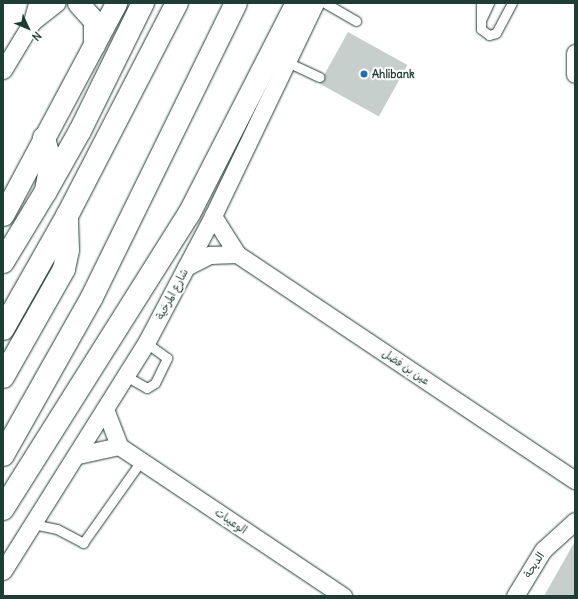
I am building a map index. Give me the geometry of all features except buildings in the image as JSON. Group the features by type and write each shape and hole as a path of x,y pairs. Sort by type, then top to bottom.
{"main road":[{"path":"3,262 80,131 143,3"},
{"path":"3,329 67,216 178,3"},
{"path":"3,455 92,297 236,3"},
{"path":"3,509 189,214 297,3"},
{"path":"44,138 51,163 46,191"},
{"path":"3,378 64,269 68,250 67,216"}],"street":[{"path":"3,70 32,22 37,3"},
{"path":"32,22 56,3"},
{"path":"78,3 94,21 94,45"},
{"path":"3,215 116,3"},
{"name":"شارع المرخية","path":"3,571 78,454 146,343 213,216 285,61 315,3"},
{"path":"575,53 575,74"},
{"name":"عين بن فضل","path":"213,216 237,254 575,480"},
{"path":"186,267 210,255 237,254"},
{"path":"78,454 119,446 105,409"},
{"name":"الوعيبات","path":"119,446 343,596"},
{"name":"الديحة","path":"515,596 543,550 575,521"}],"lane":[{"path":"325,3 356,21"},
{"path":"481,3 480,21 482,32 493,34 512,3"},
{"path":"480,21 489,3"},
{"path":"285,61 320,77"},
{"path":"126,376 148,388 155,383 167,358 146,343"},
{"path":"33,524 57,529 83,543 141,461"}],"place":[{"name":"Ahlibank","path":"364,74"}]}
